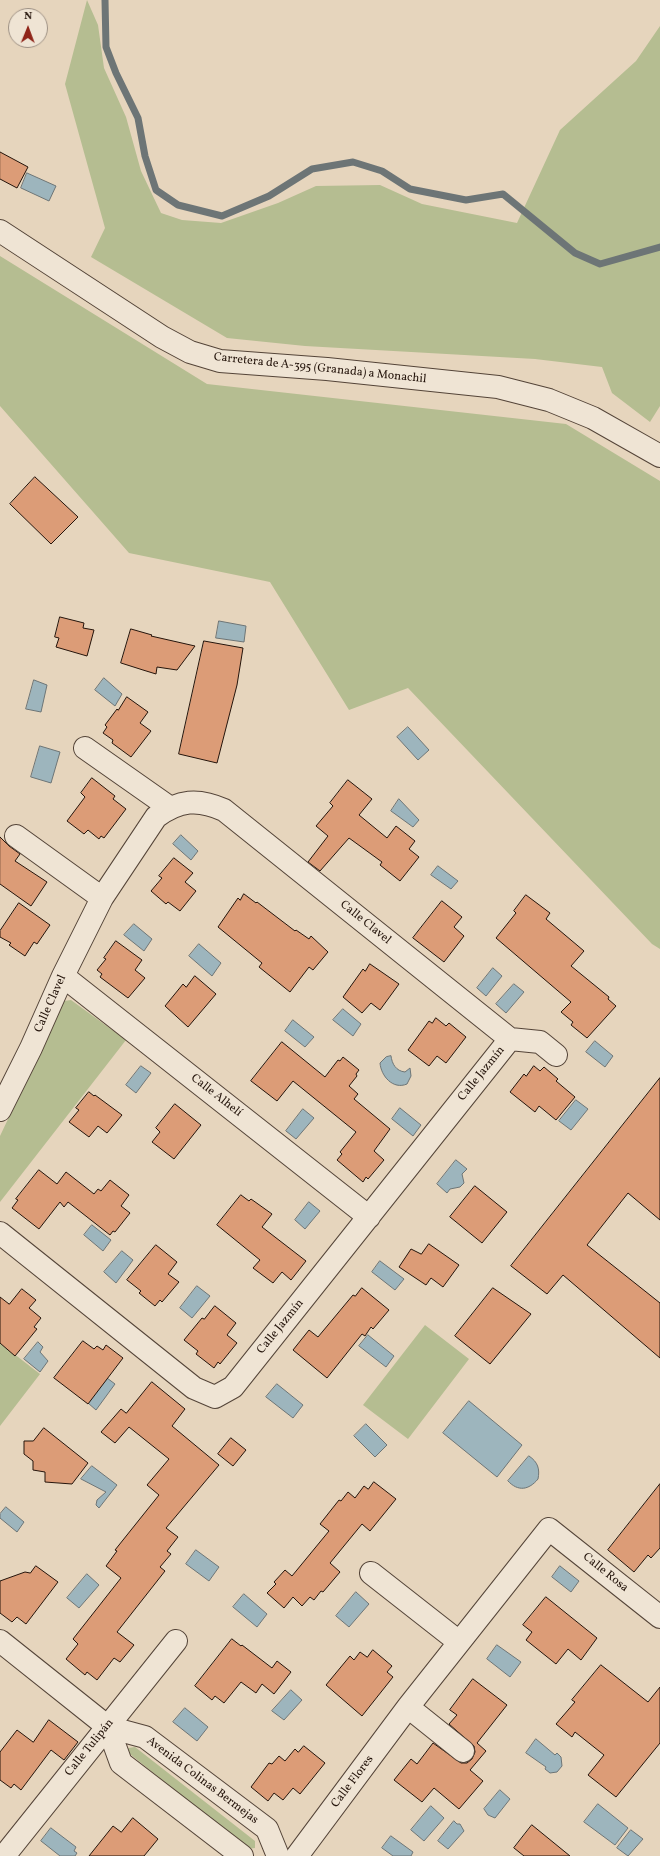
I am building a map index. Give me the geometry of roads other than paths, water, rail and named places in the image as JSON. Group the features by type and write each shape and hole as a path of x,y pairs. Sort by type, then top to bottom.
{"street":[{"name":"Carretera de A-395 (Granada) a Monachil","path":"0,231 162,337 190,352 220,361 327,369 498,387 549,400 593,418 660,456"},
{"path":"85,748 169,807"},
{"name":"Calle Clavel","path":"0,1110 31,1048 63,976 102,898 156,817 169,807 188,802 208,803 224,810 510,1039"},
{"path":"16,836 102,898"},
{"name":"Calle Alhelí","path":"63,976 369,1217"},
{"path":"510,1039 540,1042 556,1055"},
{"name":"Calle Jazmín","path":"0,1233 194,1388 215,1397 233,1387 510,1039"},
{"name":"Calle Rosa","path":"549,1529 660,1617"},
{"name":"Calle Flores","path":"298,1856 408,1707 549,1529"},
{"path":"371,1573 459,1642"},
{"name":"Calle Tulipán","path":"4,1856 176,1640"},
{"name":"Avenida Colinas Bermejas","path":"0,1641 108,1726 145,1737 261,1824 267,1829 278,1856"},
{"path":"408,1707 463,1751"},
{"path":"108,1726 121,1763 242,1856"}],"water":[{"path":"27,173 56,186 49,201 21,188"},
{"path":"219,621 246,626 244,642 216,638"},
{"path":"104,678 122,694 115,706 95,690"},
{"path":"34,680 47,685 41,712 26,709"},
{"path":"408,727 429,750 418,760 397,737"},
{"path":"40,746 60,752 51,783 31,777"},
{"path":"399,799 419,820 413,827 391,811"},
{"path":"181,835 198,851 191,860 173,844"},
{"path":"438,866 458,881 451,889 431,875"},
{"path":"134,924 152,939 144,951 124,935"},
{"path":"199,944 221,963 212,976 189,956"},
{"path":"493,968 502,976 486,996 477,988"},
{"path":"514,984 524,992 506,1013 496,1004"},
{"path":"343,1009 361,1024 353,1036 333,1020"},
{"path":"293,1020 314,1037 305,1047 285,1031"},
{"path":"595,1041 613,1056 605,1067 586,1052"},
{"path":"391,1056 392,1062 397,1069 405,1072 410,1068 411,1076 407,1084 397,1085 385,1077 380,1063 386,1057"},
{"path":"141,1066 151,1073 136,1093 126,1085"},
{"path":"576,1100 588,1109 571,1130 559,1121"},
{"path":"400,1108 421,1125 413,1136 392,1119"},
{"path":"303,1109 314,1118 296,1139 286,1131"},
{"path":"456,1160 467,1169 462,1174 464,1183 460,1187 450,1189 447,1193 437,1184"},
{"path":"309,1202 320,1211 305,1229 295,1220"},
{"path":"92,1225 111,1240 103,1251 84,1235"},
{"path":"122,1251 133,1260 116,1283 104,1272"},
{"path":"380,1261 404,1279 395,1290 372,1272"},
{"path":"197,1286 210,1296 192,1318 180,1308"},
{"path":"368,1335 394,1356 386,1367 359,1346"},
{"path":"38,1342 43,1347 40,1352 48,1361 40,1372 24,1359"},
{"path":"107,1378 115,1384 96,1410 88,1403"},
{"path":"277,1384 303,1405 293,1418 266,1397"},
{"path":"469,1401 522,1445 497,1477 443,1433"},
{"path":"366,1424 387,1445 375,1457 354,1436"},
{"path":"529,1456 538,1466 538,1479 531,1486 523,1488 512,1485 508,1481"},
{"path":"92,1466 117,1485 99,1508 96,1505 97,1500 106,1492 81,1479"},
{"path":"6,1507 24,1522 17,1532 0,1518 0,1514"},
{"path":"196,1550 219,1567 209,1581 186,1564"},
{"path":"560,1566 579,1581 571,1592 552,1577"},
{"path":"87,1574 99,1585 79,1608 67,1598"},
{"path":"356,1592 369,1604 349,1627 336,1616"},
{"path":"244,1594 267,1614 257,1627 233,1607"},
{"path":"497,1645 521,1662 510,1677 487,1659"},
{"path":"291,1690 302,1700 284,1720 272,1711"},
{"path":"185,1708 208,1727 197,1741 173,1722"},
{"path":"536,1739 555,1755 557,1753 561,1757 562,1766 557,1772 550,1773 545,1769 546,1767 526,1753"},
{"path":"500,1790 510,1799 495,1818 488,1815 484,1809"},
{"path":"598,1804 628,1828 615,1845 584,1822"},
{"path":"431,1806 444,1818 424,1841 411,1830"},
{"path":"454,1821 457,1824 460,1824 464,1831 448,1849 438,1841"},
{"path":"51,1828 76,1847 74,1851 77,1853 75,1856 60,1856 41,1841"},
{"path":"631,1830 643,1839 628,1856 617,1848"},
{"path":"391,1836 413,1852 411,1856 393,1856 382,1848"}],"waterway":[{"path":"105,0 106,47 116,73 138,118 145,156 156,190 178,205 222,216 269,196 312,169 353,162 382,171 410,189 466,200 503,194 575,253 600,264 660,247"}]}
